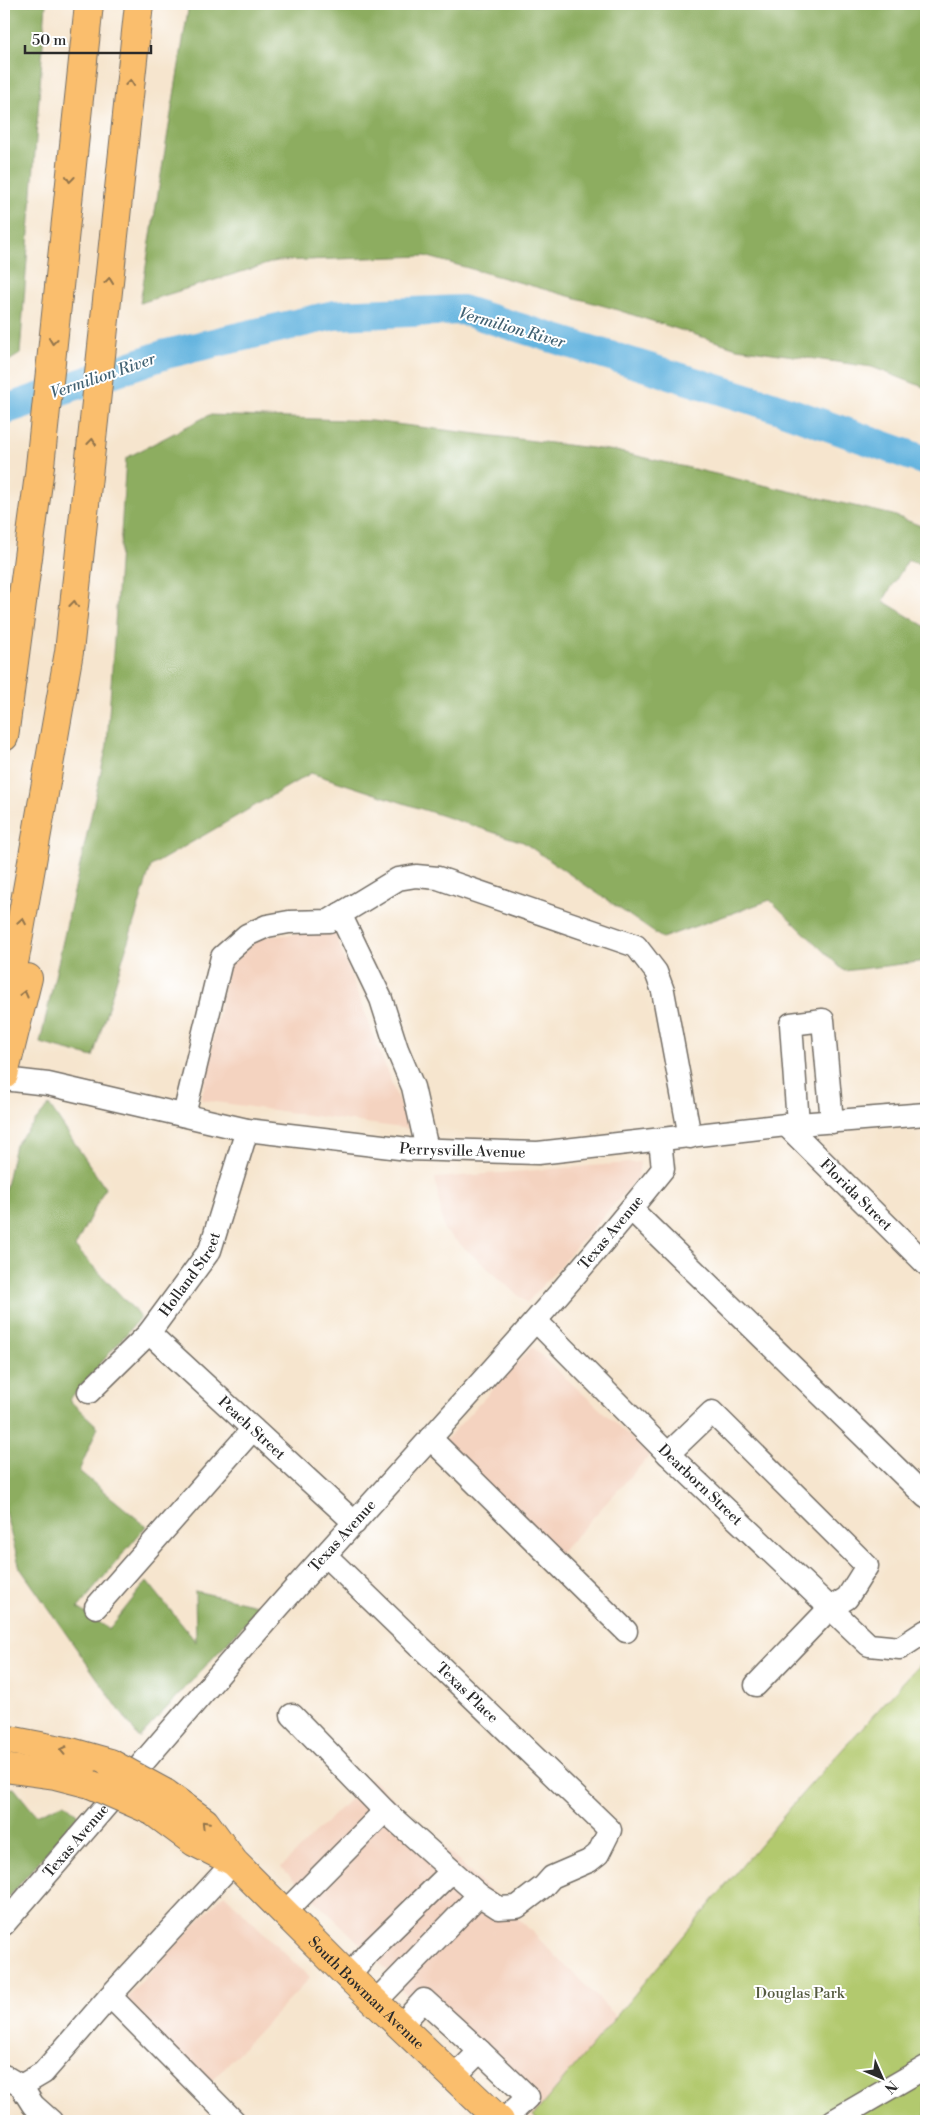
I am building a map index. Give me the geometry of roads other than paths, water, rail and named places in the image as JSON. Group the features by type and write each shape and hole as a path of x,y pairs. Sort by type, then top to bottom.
{"main road":[{"path":"4,737 39,475 89,4"},
{"path":"4,1003 15,958 69,652 139,4"},
{"path":"4,625 39,475"},
{"path":"4,1077 32,965 49,875 70,718 69,652"},
{"name":"South Bowman Avenue","path":"4,1739 71,1752 110,1763 158,1802"},
{"name":"South Bowman Avenue","path":"4,1768 55,1775 158,1802 205,1822 234,1862 284,1913 400,2026 502,2121"}],"street":[{"path":"184,1115 222,958 246,934 267,926 289,922 329,921 398,879 416,876 438,878 636,946 656,972 663,991 690,1137"},
{"path":"340,914 381,999 397,1049 413,1087 427,1149"},
{"path":"792,1125 791,1024 823,1020 832,1122"},
{"name":"Perrysville Avenue","path":"4,1077 48,1084 247,1130 408,1149 538,1153 792,1125 926,1114"},
{"name":"Florida Street","path":"792,1125 926,1264"},
{"name":"Holland Street","path":"89,1392 150,1333 210,1250 247,1130"},
{"name":"Texas Avenue","path":"4,1924 325,1555 536,1321 631,1209 663,1169 660,1140"},
{"path":"631,1209 926,1497"},
{"name":"Dearborn Street","path":"536,1321 668,1454 869,1645 900,1648 926,1631"},
{"name":"Peach Street","path":"150,1333 355,1523"},
{"path":"668,1454 712,1412 867,1566 847,1598 829,1609 756,1685"},
{"path":"96,1607 253,1429"},
{"path":"430,1438 626,1631"},
{"name":"Texas Place","path":"325,1555 610,1830 598,1854 589,1861 552,1877 543,1887 517,1907 499,1908 479,1895"},
{"path":"292,1715 385,1811 479,1895 375,2002"},
{"path":"284,1913 385,1811"},
{"path":"51,2121 33,2105 12,2081 43,2073 110,1996 234,1862"},
{"path":"349,1977 367,1954 452,1871"},
{"path":"110,1996 234,2121"},
{"path":"400,2026 424,2000 480,2051 528,2097 502,2121"},
{"path":"454,2077 480,2051"},
{"path":"833,2121 926,2067"}],"waterway":[{"name":"Vermilion River","path":"4,410 166,354 334,315 462,310 772,406 926,461"}],"park label":[{"name":"Douglas Park","path":"800,1993"}]}
